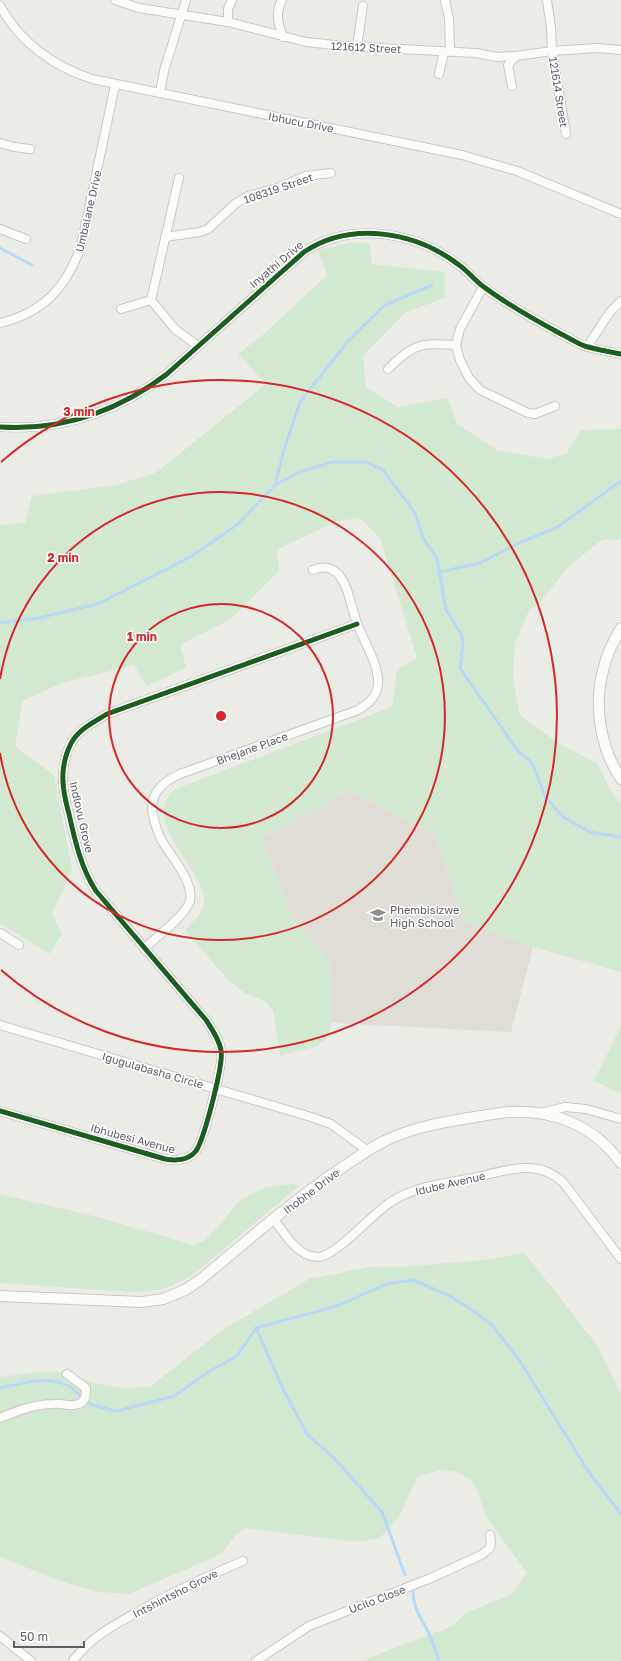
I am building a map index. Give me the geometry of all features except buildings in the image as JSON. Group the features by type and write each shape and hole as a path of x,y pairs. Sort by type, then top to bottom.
{"street":[{"name":"121612 Street","path":"115,0 139,8 228,22 283,37 313,43 497,57 598,48 621,50"},
{"path":"160,93 164,71 186,0"},
{"path":"228,22 228,9 232,0"},
{"path":"282,0 278,10 277,20 283,37"},
{"path":"439,74 447,52 450,19 445,0"},
{"name":"121614 Street","path":"547,0 551,28 552,51 566,134"},
{"name":"Ibhucu Drive","path":"0,6 19,34 44,56 80,76 115,85 462,155 517,171 621,214"},
{"path":"357,46 363,6"},
{"path":"512,86 508,65 516,56"},
{"name":"Umbalane Drive","path":"0,323 21,316 46,301 56,293 71,270 81,246 115,85"},
{"path":"0,143 30,149"},
{"name":"108319 Street","path":"165,236 200,232 208,229 235,204 248,196 278,188 306,176 331,172"},
{"path":"151,300 179,178"},
{"path":"0,229 26,239"},
{"name":"Inyathi Drive","path":"0,427 50,426 103,412 126,401 152,385 304,252 316,244 336,237 356,234 386,234 413,240 434,249 459,265 483,287 539,322 587,347 621,354"},
{"path":"483,287 460,329 456,344 460,360 469,378 480,390 528,413 536,414 555,406"},
{"path":"121,309 151,300"},
{"path":"151,300 175,330 198,346"},
{"path":"587,347 606,319 621,302"},
{"path":"388,368 403,354 415,346 434,343 456,344"},
{"name":"Bhejane Place","path":"144,949 180,915 190,901 190,889 161,840 154,820 152,803 155,793 168,779 358,710 374,698 378,685 376,673 339,575 327,567 321,567 313,570"},
{"name":"Indlovu Grove","path":"216,1088 220,1071 221,1050 216,1036 206,1020 144,949 86,877 75,842 62,782 65,761 74,739 93,722 107,714 357,624"},
{"path":"621,628 603,668 599,704 601,725 608,754 621,779"},
{"path":"0,933 19,945"},
{"name":"Igugulabasha Circle","path":"0,1025 270,1104 331,1124 368,1151"},
{"name":"Ibhubesi Avenue","path":"0,1111 165,1159 177,1161 187,1158 195,1152 202,1139 216,1088"},
{"path":"541,1113 565,1107 586,1109 621,1119"},
{"name":"Ihobhe Drive","path":"0,1296 127,1302 163,1299 185,1290 200,1280 311,1189 368,1151 379,1144 431,1124 510,1112 541,1113 569,1120 585,1128 602,1141 621,1162"},
{"name":"Idube Avenue","path":"274,1219 298,1249 312,1256 320,1256 327,1254 338,1246 384,1206 408,1193 427,1187 512,1169 528,1168 543,1170 556,1176 563,1182 621,1259"},
{"path":"0,1418 22,1409 41,1405 72,1405 83,1401 86,1396 86,1388 67,1374"},
{"name":"Ucilo Close","path":"256,1661 309,1626 431,1578 481,1555 490,1548 492,1542 490,1535"},
{"name":"Intshintsho Grove","path":"73,1661 85,1646 100,1634 127,1618 189,1584 243,1561"},
{"path":"0,1636 31,1661"}],"shaded area":[{"name":"Phembisizwe High School","path":"350,791 435,834 464,921 533,947 511,1032 332,1023 331,965 289,910 262,837"}],"green space":[{"path":"352,242 369,243 372,264 445,272 445,298 406,312 363,356 366,387 398,407 448,398 457,424 497,450 546,459 566,454 581,430 621,429 621,536 618,540 603,539 569,566 541,601 529,610 515,643 513,679 520,715 558,743 598,764 609,788 621,804 621,972 533,947 464,921 435,834 350,791 262,837 289,910 331,965 332,1023 327,1038 317,1046 280,1056 273,1011 265,1001 245,993 229,981 185,930 201,911 204,897 200,885 168,831 164,817 165,804 172,792 183,786 392,707 397,670 417,658 380,538 360,518 337,521 277,550 279,571 231,619 180,645 186,668 146,686 134,665 62,683 23,701 15,746 54,775 72,870 52,914 62,935 49,954 0,923 0,525 25,523 32,496 116,485 157,472 266,384 238,354 264,334 327,275 318,250"},
{"path":"621,1026 621,1094 594,1081"},
{"path":"288,1184 300,1185 195,1273 171,1286 147,1292 129,1292 0,1283 0,1194 98,1217 193,1245 205,1240 218,1227 239,1201 265,1187"},
{"path":"525,1253 597,1345 621,1393 621,1661 363,1661 453,1626 465,1613 512,1594 527,1573 487,1518 473,1481 457,1472 439,1470 417,1477 399,1517 380,1538 356,1542 245,1528 236,1535 221,1554 129,1594 100,1592 66,1583 0,1557 0,1377 39,1372 66,1372 94,1383 124,1388 150,1387 222,1330 309,1279 369,1267 413,1266 481,1260"}],"waterway":[{"path":"0,248 32,265"},
{"path":"275,485 284,450 300,402 348,341 385,305 432,285"},
{"path":"0,623 38,618 98,604 192,556 238,524 275,485 302,471 333,462 366,462 383,470 415,513 423,538 437,558 446,610 462,635 463,646 460,668 517,750 532,763 546,798 563,817 590,832 621,837"},
{"path":"440,572 480,563 521,542 556,528 621,481"},
{"path":"87,1402 92,1405 117,1411 174,1396 208,1372 237,1356 256,1328 337,1306 387,1284 413,1280 448,1295 471,1309 492,1325 518,1358 588,1471 621,1514"},
{"path":"256,1328 284,1391 307,1434 333,1457 382,1512 405,1575"},
{"path":"0,1388 43,1380 69,1386 81,1397"},
{"path":"413,1591 416,1609 430,1637 439,1661"}],"cycle path":[{"path":"0,427 46,426 67,422 109,409 129,399 167,374 304,252 322,242 342,236 383,234 423,244 442,253 462,267 493,294 541,323 585,346 621,354"},
{"path":"0,1111 165,1159 182,1160 189,1157 196,1151 204,1132 217,1085 221,1058 219,1042 206,1020 96,891 86,873 79,854 65,798 63,776 66,754 73,740 80,732 107,714 357,624"}],"place":[{"name":"Phembisizwe High School","path":"378,915"}]}
